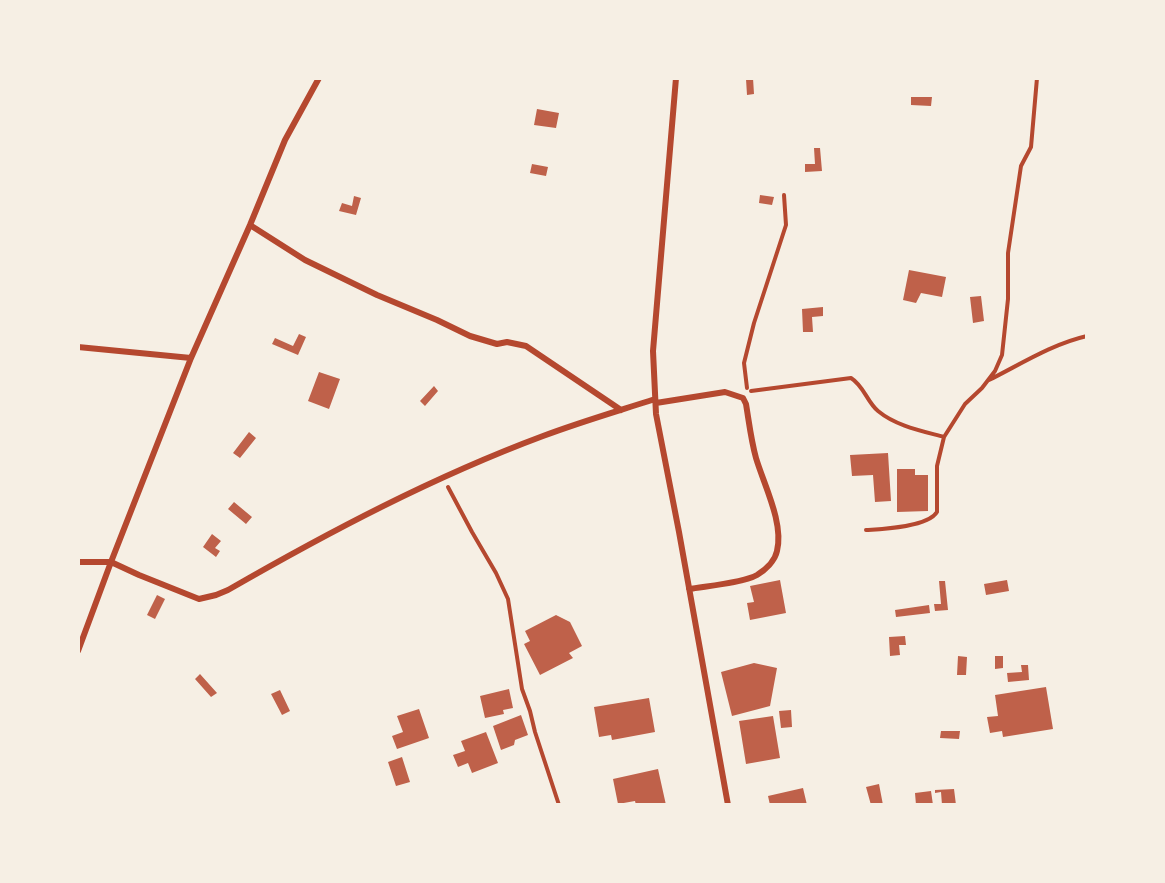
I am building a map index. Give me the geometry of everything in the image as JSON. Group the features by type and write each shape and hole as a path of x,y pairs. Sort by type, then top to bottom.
{"street":[{"path":"78,651 190,358 250,225 285,140 319,78"},
{"path":"676,78 653,351 656,414 728,805"},
{"path":"250,225 305,260 470,336 497,344 507,342 526,346 621,410"},
{"path":"78,347 190,358"},
{"path":"78,562 111,562 139,576 199,599 216,595 339,527 543,435 656,401 725,392 735,394 743,398 746,404 756,458 771,501 778,533 777,553 770,565 755,576 730,583 689,589"}],"path":[{"path":"866,530 888,529 934,518 937,512 937,466 944,437 965,404 982,388 995,371 1002,355 1008,299 1008,253 1021,166 1031,147 1037,78"},
{"path":"748,392 744,363 753,323 786,225 784,195"},
{"path":"988,380 1056,346 1087,336"},
{"path":"735,394 851,378 863,389 878,411 903,425 944,437"},
{"path":"444,478 508,599 522,689 559,805"}],"building":[{"path":"753,78 754,94 747,95 746,79"},
{"path":"911,97 932,97 931,106 911,105"},
{"path":"537,109 559,113 556,128 534,125"},
{"path":"814,148 820,148 822,171 805,172 805,164 815,164"},
{"path":"532,164 548,167 546,176 530,173"},
{"path":"760,195 774,197 772,205 759,203"},
{"path":"354,196 361,198 356,215 339,211 342,203 352,206"},
{"path":"909,270 946,277 942,297 921,293 916,303 903,300"},
{"path":"981,296 984,321 973,323 970,297"},
{"path":"823,307 823,316 812,317 813,332 803,332 802,309"},
{"path":"299,334 306,337 298,355 272,344 275,338 293,346"},
{"path":"319,372 340,379 329,409 308,401"},
{"path":"434,386 438,391 425,406 420,401"},
{"path":"249,432 256,438 240,458 233,453"},
{"path":"888,453 891,501 875,502 873,475 852,476 850,455"},
{"path":"897,469 915,469 915,475 928,475 928,511 897,512"},
{"path":"234,502 252,517 246,524 228,509"},
{"path":"212,534 221,541 215,548 220,551 216,557 203,547"},
{"path":"780,580 786,613 750,620 747,603 754,602 750,586"},
{"path":"1007,580 1009,591 986,595 984,584"},
{"path":"939,581 945,581 948,610 935,611 934,604 941,604"},
{"path":"157,595 165,599 155,619 147,615"},
{"path":"929,605 930,613 896,617 895,610"},
{"path":"556,615 570,622 582,646 569,653 573,658 540,675 524,644 530,641 525,631"},
{"path":"905,636 906,645 899,645 900,655 890,656 889,637"},
{"path":"958,656 967,657 966,675 957,675"},
{"path":"995,656 1003,656 1003,668 995,669"},
{"path":"754,663 777,668 770,706 732,716 721,672"},
{"path":"1021,665 1028,665 1029,680 1008,682 1007,673 1022,672"},
{"path":"200,674 217,693 211,697 195,679"},
{"path":"1046,687 1053,729 1003,737 1002,731 990,733 987,717 998,716 995,695"},
{"path":"509,689 513,708 503,710 504,714 485,718 480,696"},
{"path":"280,690 290,711 282,715 271,694"},
{"path":"649,698 655,732 612,740 611,735 599,737 594,707"},
{"path":"419,709 429,738 397,749 392,736 403,732 397,716"},
{"path":"791,710 792,727 781,728 779,711"},
{"path":"521,715 528,735 515,740 514,745 501,750 493,726"},
{"path":"773,716 780,758 746,764 739,721"},
{"path":"941,731 960,731 959,739 940,738"},
{"path":"486,732 498,763 472,773 468,763 458,767 453,755 465,751 461,741"},
{"path":"402,757 410,782 396,786 388,762"},
{"path":"658,769 666,805 636,805 635,801 618,804 613,779"},
{"path":"879,784 883,805 871,805 866,787"},
{"path":"803,788 807,805 770,805 768,796"},
{"path":"954,789 956,805 942,805 941,792 935,793 935,790"},
{"path":"931,791 933,805 916,805 915,793"}]}
